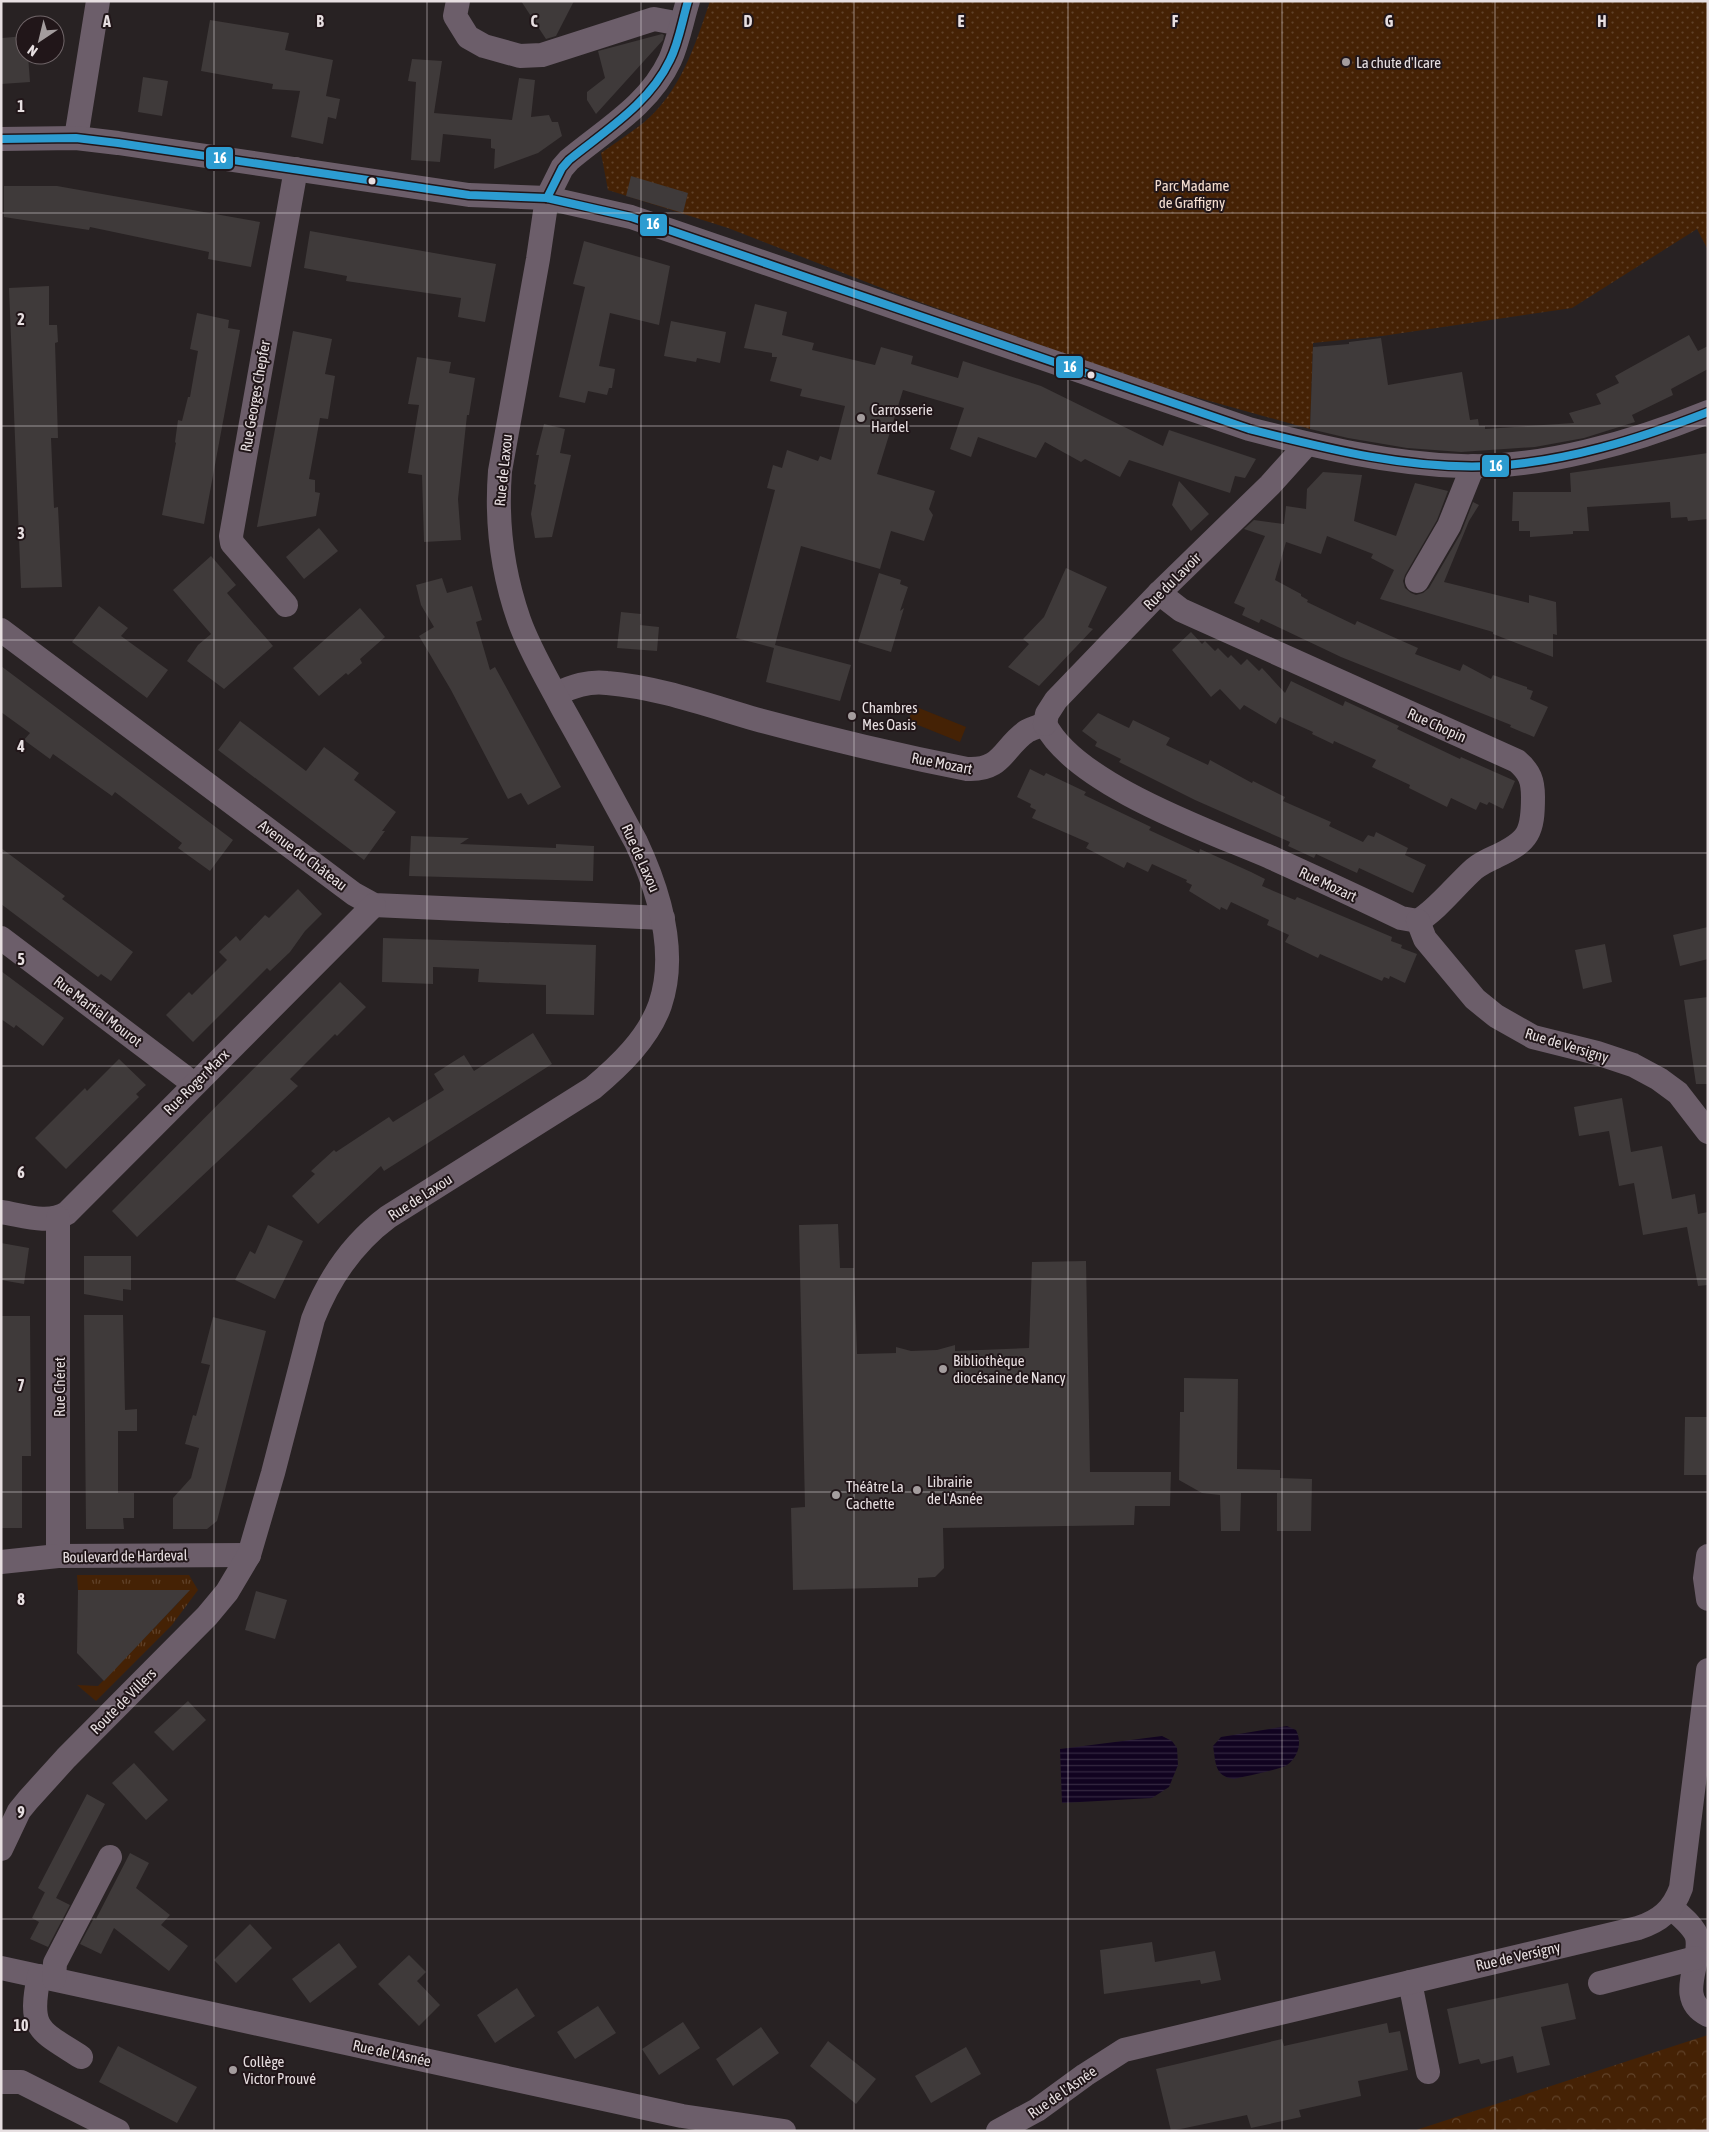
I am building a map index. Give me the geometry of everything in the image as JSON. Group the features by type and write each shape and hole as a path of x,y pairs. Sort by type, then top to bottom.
{"street":[{"path":"76,138 98,1"},
{"path":"458,1 455,16 468,37 484,46 520,56 542,55 654,19 681,24"},
{"path":"546,198 562,168 638,106 651,92 671,58 688,1"},
{"path":"1,139 76,138 469,195 546,198 630,217 1249,429 1307,444 1389,459 1473,466 1544,459 1642,437 1708,412"},
{"name":"Rue Georges Chepfer","path":"286,605 232,543 231,536 296,169"},
{"name":"Rue de Laxou","path":"249,1555 273,1473 307,1338 321,1298 348,1255 373,1229 593,1088 625,1059 649,1028 660,1007 665,987 666,944 663,918 659,896 650,871 520,622 506,573 498,514 500,471 538,259 546,198"},
{"name":"Rue du Lavoir","path":"1046,724 1047,714 1056,700 1159,593 1270,484 1307,444"},
{"path":"1417,581 1449,526 1473,466"},
{"name":"Rue Chopin","path":"1159,593 1181,610 1517,761 1527,769 1533,785 1533,817 1531,830 1525,839 1516,846 1479,864 1426,916 1418,921"},
{"name":"Avenue du Château","path":"1,630 354,894 374,905 663,918"},
{"name":"Rue Mozart","path":"556,694 577,685 608,683 664,694 825,738 967,769 980,770 991,766 1002,757 1027,731 1046,724 1051,735 1069,754 1125,792 1401,918 1418,921"},
{"name":"Rue Roger Marx","path":"58,1218 78,1202 374,905"},
{"name":"Rue de Versigny","path":"1418,921 1425,939 1476,999 1496,1016 1533,1037 1597,1053 1633,1065 1659,1079 1678,1093 1708,1132"},
{"name":"Rue Martial Mourot","path":"1,938 194,1084"},
{"path":"1,1212 46,1219 58,1218"},
{"name":"Rue Chéret","path":"58,1218 58,1556"},
{"name":"Boulevard de Hardeval","path":"1,1562 58,1556 249,1555"},
{"name":"Route de Villers","path":"1,1849 10,1810 66,1758 207,1616 227,1592 249,1555"},
{"path":"1707,1587 1708,1556"},
{"path":"1708,1670 1681,1888 1672,1908 1697,1936 1690,1988 1697,2008 1708,2014"},
{"path":"81,2057 43,2032 34,2015 35,1997 47,1978 110,1857"},
{"name":"Rue de Versigny","path":"1124,2050 1638,1928 1657,1920 1672,1908"},
{"path":"1600,1983 1695,1958"},
{"name":"Rue de l'Asnée","path":"1,1968 682,2116 784,2131"},
{"path":"1410,1982 1428,2072"},
{"name":"Rue de l'Asnée","path":"998,2131 1037,2110 1085,2075 1124,2050"},
{"path":"1,2082 20,2082 118,2131"}],"green space":[{"name":"Parc Madame de Graffigny","path":"710,1 1708,1 1708,250 1697,229 1572,308 1382,336 1313,343 1310,429 1181,393 1077,358 897,294 728,228 608,190 601,153 642,124 667,98 685,68"},
{"path":"914,706 966,727 960,742 908,721"},
{"path":"77,1575 189,1575 198,1590 172,1625 96,1701 77,1685 98,1686 179,1602 177,1590 78,1590"},
{"path":"1708,2035 1708,2131 1413,2131 1680,2044"}],"shaded area":[{"path":"1287,1726 1296,1730 1299,1744 1297,1753 1287,1765 1234,1779 1219,1772 1213,1746 1221,1737"},
{"path":"1162,1736 1172,1741 1177,1748 1178,1765 1169,1787 1152,1798 1062,1803 1060,1749"}],"building":[{"path":"521,1 574,1 556,36 546,39"},
{"path":"210,20 289,33 285,50 333,60 326,96 340,99 336,119 328,117 323,144 291,137 300,91 272,89 273,84 201,71"},
{"path":"664,35 663,40 596,114 587,100 587,92 605,78 598,51"},
{"path":"15,37 15,65 29,65 30,82 1,84 2,38"},
{"path":"412,59 442,61 434,113 512,120 519,78 535,80 531,117 549,115 552,122 558,122 562,136 538,153 494,169 495,149 491,148 491,139 443,134 440,162 411,160 416,82 408,81"},
{"path":"143,77 168,81 162,116 138,112"},
{"path":"631,176 688,193 683,213 626,196"},
{"path":"4,186 57,186 260,222 251,267 208,259 209,252 90,227 89,230 4,217"},
{"path":"310,231 496,264 485,322 458,317 461,298 346,281 347,276 304,268"},
{"path":"584,241 670,266 659,325 610,313 599,366 615,369 612,388 609,388 607,395 588,391 585,403 559,397 585,287 573,284"},
{"path":"49,286 49,325 57,325 58,342 55,343 58,438 51,438 54,508 58,507 62,587 21,588 9,288"},
{"path":"755,304 787,312 782,335 814,343 812,350 875,365 881,347 913,356 911,364 958,378 963,361 1041,386 1163,446 1169,430 1256,459 1245,478 1235,476 1230,493 1129,460 1120,477 1085,459 1081,462 1045,442 1036,458 978,437 971,457 950,449 964,408 903,390 877,474 935,491 929,509 933,515 924,541 891,531 880,569 801,546 775,645 851,665 840,701 766,682 774,648 736,638 775,490 767,488 773,465 782,468 787,450 818,461 820,456 831,460 845,406 800,396 802,389 770,381 777,357 772,357 772,353 744,348"},
{"path":"197,313 229,320 228,328 240,330 204,524 162,515 176,443 178,420 182,421 188,397 190,397 198,351 190,349"},
{"path":"671,321 726,332 720,363 697,358 696,362 664,356"},
{"path":"293,331 332,339 325,374 335,376 328,419 320,418 309,479 315,480 315,492 320,493 316,516 257,527"},
{"path":"1689,335 1698,351 1708,346 1708,369 1671,389 1673,395 1632,415 1635,422 1584,438 1535,447 1461,452 1407,448 1348,438 1310,429 1313,347 1349,344 1349,342 1381,338 1388,385 1462,372 1470,420 1478,419 1479,426 1485,426 1485,429 1574,423 1569,413 1601,404 1596,394 1619,383 1615,376"},
{"path":"417,357 451,362 449,373 475,378 469,415 467,415 458,499 461,540 424,542 422,475 408,473 419,405 408,404"},
{"path":"544,424 565,429 560,453 571,455 552,537 535,538 531,514 539,455 536,455"},
{"path":"1708,453 1708,519 1688,521 1687,517 1671,518 1670,502 1587,507 1589,531 1573,531 1573,534 1530,537 1530,531 1519,531 1519,521 1512,521 1513,492 1571,492 1570,473"},
{"path":"1323,472 1362,475 1354,521 1396,536 1415,483 1448,491 1437,520 1403,581 1405,588 1416,595 1423,593 1429,588 1461,533 1473,502 1479,505 1469,521 1444,582 1529,603 1529,595 1556,602 1557,635 1553,634 1553,657 1493,634 1493,632 1380,599 1394,570 1371,558 1373,554 1327,536 1321,554 1286,542 1275,580 1301,594 1301,596 1308,600 1307,602 1355,625 1357,621 1418,648 1415,654 1460,671 1463,664 1491,679 1493,675 1527,687 1527,689 1533,691 1530,699 1548,707 1534,737 1510,727 1511,725 1341,657 1261,619 1259,623 1242,615 1245,608 1234,603 1265,536 1244,529 1254,520 1284,524 1286,506 1306,509 1307,489"},
{"path":"1179,481 1209,514 1191,531 1172,505"},
{"path":"319,528 338,551 304,579 286,557"},
{"path":"211,556 236,585 227,593 273,646 224,689 187,661 198,645 211,634 173,590"},
{"path":"1066,568 1107,587 1088,627 1093,629 1039,686 1008,667 1029,644 1023,639 1044,617"},
{"path":"879,573 901,580 900,584 908,587 900,611 904,608 891,652 858,642"},
{"path":"442,578 447,593 472,586 482,620 476,622 490,670 495,667 561,787 528,805 521,793 508,799 451,690 419,636 434,627 421,605 416,585"},
{"path":"99,606 128,628 121,636 168,670 147,698 72,642"},
{"path":"360,608 385,637 360,659 362,663 348,675 346,673 319,696 293,668"},
{"path":"621,612 641,614 640,625 659,627 657,651 617,648"},
{"path":"1191,632 1202,644 1205,641 1215,651 1218,648 1228,658 1231,655 1241,665 1247,659 1259,671 1262,668 1285,693 1291,681 1343,706 1345,701 1399,726 1397,729 1460,759 1461,757 1515,781 1503,809 1489,802 1487,805 1480,802 1476,810 1451,798 1447,807 1409,788 1410,785 1372,767 1376,760 1334,741 1333,744 1312,734 1313,732 1280,717 1276,724 1244,705 1240,710 1220,689 1211,697 1172,650"},
{"path":"1,666 233,840 210,871 178,848 182,843 115,792 112,796 53,754 50,759 24,740 30,733 1,712"},
{"path":"1098,713 1129,728 1133,720 1170,738 1166,745 1208,765 1210,760 1252,783 1253,781 1285,797 1283,801 1331,822 1329,826 1363,842 1368,835 1374,837 1376,832 1408,848 1405,855 1426,865 1413,893 1359,868 1357,873 1316,854 1314,858 1288,846 1290,842 1195,800 1119,762 1121,759 1095,746 1097,742 1082,731"},
{"path":"240,721 306,771 324,747 359,773 354,780 396,812 364,860 218,750"},
{"path":"1030,769 1044,776 1046,773 1086,792 1084,795 1151,827 1149,830 1199,853 1200,849 1265,879 1262,886 1295,900 1297,897 1392,937 1391,941 1402,945 1401,948 1417,954 1405,983 1390,976 1389,979 1384,977 1382,981 1320,954 1318,958 1285,942 1289,935 1267,925 1269,920 1231,902 1227,910 1221,907 1220,910 1189,891 1192,885 1186,882 1187,880 1152,864 1148,872 1127,862 1124,868 1086,848 1089,843 1032,818 1036,810 1030,807 1031,804 1017,797"},
{"path":"411,836 469,838 460,844 556,848 556,844 594,846 593,881 409,876"},
{"path":"1,848 65,896 62,899 133,952 111,981 101,974 98,977 1,904"},
{"path":"298,889 322,914 305,931 290,952 270,971 267,968 193,1042 166,1015 189,992 192,995 227,960 219,952 236,936 240,941 265,915 269,918"},
{"path":"1708,927 1708,959 1680,966 1673,935"},
{"path":"383,938 596,945 594,1015 546,1014 546,985 478,982 479,969 433,967 433,984 382,982"},
{"path":"1605,944 1612,982 1583,989 1575,950"},
{"path":"1,971 64,1018 43,1046 16,1025 14,1028 1,1019"},
{"path":"340,982 366,1007 337,1036 335,1034 290,1079 298,1086 137,1237 112,1211"},
{"path":"1708,997 1708,1084 1696,1084 1684,1000"},
{"path":"533,1033 552,1064 384,1171 381,1166 318,1224 292,1196 315,1174 311,1171 334,1150 336,1152 389,1117 393,1122 444,1090 434,1074 464,1055 474,1071"},
{"path":"119,1059 146,1085 136,1094 139,1097 66,1169 35,1138 85,1088 87,1091"},
{"path":"1622,1098 1631,1152 1662,1146 1672,1199 1695,1194 1698,1214 1708,1212 1708,1285 1698,1286 1687,1227 1643,1235 1634,1183 1619,1186 1609,1131 1579,1136 1574,1107"},
{"path":"838,1224 840,1268 854,1268 857,1354 896,1353 896,1347 911,1351 937,1350 955,1345 955,1351 1029,1348 1032,1262 1086,1261 1090,1472 1171,1472 1170,1506 1135,1506 1134,1525 943,1528 944,1568 935,1577 918,1578 918,1587 793,1590 791,1508 805,1507 799,1225"},
{"path":"268,1225 303,1241 275,1299 235,1280 250,1251 255,1254"},
{"path":"1,1243 29,1248 24,1284 1,1280"},
{"path":"84,1256 131,1256 131,1290 123,1289 123,1301 84,1294"},
{"path":"84,1315 123,1315 125,1410 137,1409 137,1431 118,1431 118,1493 134,1493 134,1518 123,1518 124,1529 86,1529"},
{"path":"1,1316 30,1316 31,1456 22,1456 22,1528 1,1528"},
{"path":"213,1317 266,1331 217,1521 207,1529 173,1529 173,1498 191,1478 199,1448 185,1444 193,1415 196,1416 210,1365 201,1363"},
{"path":"1184,1378 1238,1379 1237,1469 1280,1470 1280,1478 1312,1479 1311,1531 1277,1531 1277,1493 1241,1493 1240,1531 1221,1531 1220,1495 1202,1493 1179,1480 1180,1412 1184,1412"},
{"path":"1685,1417 1708,1417 1708,1475 1684,1475"},
{"path":"78,1590 190,1590 104,1681 77,1653"},
{"path":"256,1591 287,1600 275,1639 245,1630"},
{"path":"188,1701 206,1720 173,1751 154,1732"},
{"path":"134,1763 168,1800 146,1820 112,1783"},
{"path":"87,1794 105,1804 56,1898 70,1905 48,1947 30,1939 39,1922 32,1918 45,1892 38,1888"},
{"path":"130,1853 149,1863 136,1888 170,1915 161,1925 188,1946 169,1971 114,1928 101,1954 80,1944 94,1918 96,1919"},
{"path":"250,1924 272,1948 236,1983 214,1960"},
{"path":"1152,1942 1155,1962 1215,1951 1221,1980 1201,1984 1200,1980 1104,1994 1100,1950"},
{"path":"339,1943 357,1967 310,2003 292,1979"},
{"path":"409,1955 426,1972 417,1981 440,2005 419,2026 378,1984"},
{"path":"1568,1983 1576,2019 1541,2027 1550,2065 1517,2073 1513,2056 1481,2064 1479,2059 1459,2064 1447,2009"},
{"path":"517,1988 535,2016 495,2043 477,2015"},
{"path":"598,2006 616,2033 575,2059 557,2032"},
{"path":"683,2022 700,2048 659,2075 642,2049"},
{"path":"1387,2023 1389,2033 1400,2031 1408,2070 1358,2081 1361,2096 1299,2110 1301,2117 1251,2128 1247,2115 1171,2131 1156,2069 1282,2039 1284,2046"},
{"path":"761,2027 779,2053 733,2086 716,2059"},
{"path":"828,2041 876,2079 856,2104 810,2066"},
{"path":"118,2046 197,2087 177,2123 99,2082"},
{"path":"966,2047 981,2074 931,2103 915,2076"}],"transit line":[{"name":"16","path":"547,198 562,168 569,160 612,127 651,90 661,76 676,46 688,1"},
{"name":"16","path":"1,139 76,138 118,143 469,195 547,198 631,217 1249,429 1369,457 1431,465 1492,466 1520,464 1602,448 1708,412"}],"place":[{"name":"La chute d'Icare","path":"1346,62"},
{"name":"Carrosserie Hardel","path":"861,418"},
{"name":"Chambres Mes Oasis","path":"852,716"},
{"name":"Bibliothèque diocésaine de Nancy","path":"943,1369"},
{"name":"Librairie de l'Asnée","path":"917,1490"},
{"name":"Théâtre La Cachette","path":"836,1495"},
{"name":"Collège Victor Prouvé","path":"233,2070"}]}
